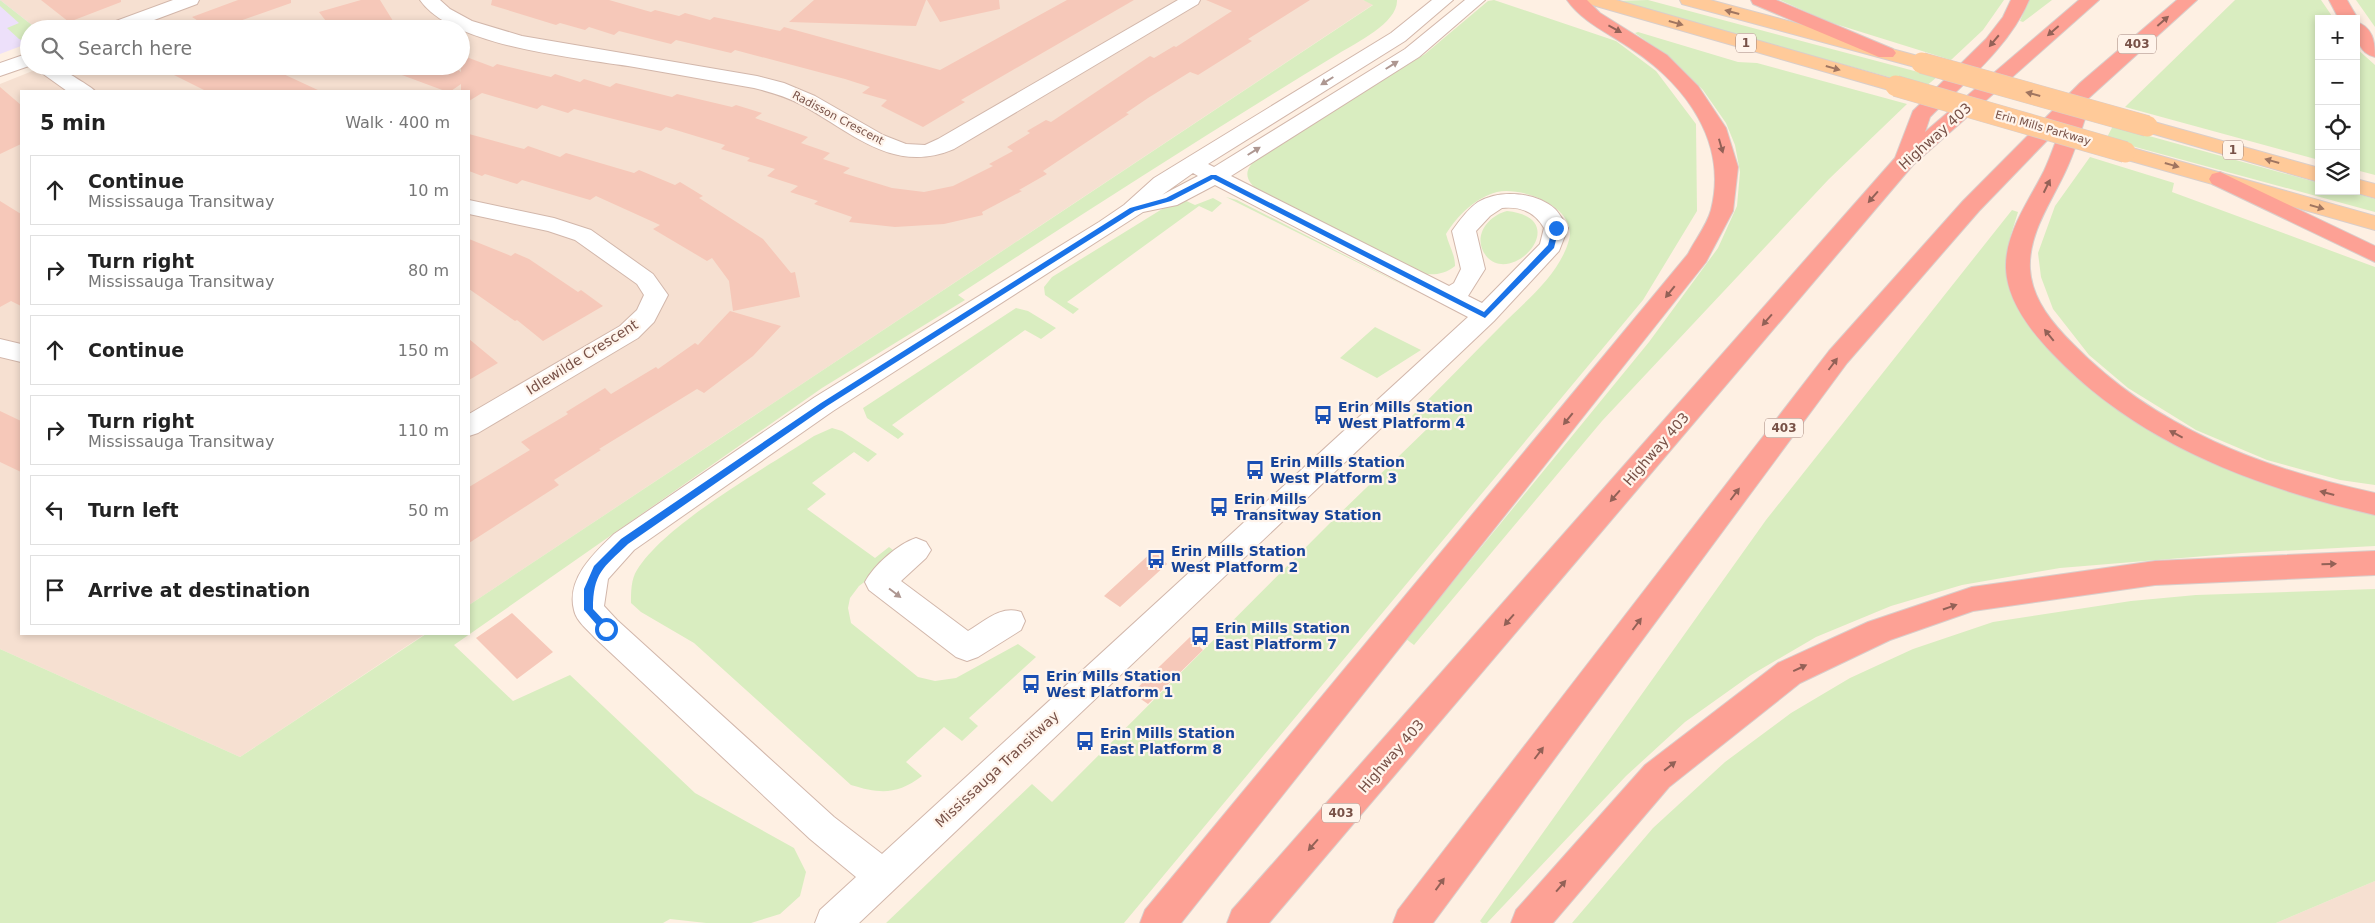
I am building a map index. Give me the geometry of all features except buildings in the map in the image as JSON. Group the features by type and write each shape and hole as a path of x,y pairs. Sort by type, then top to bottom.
{"highway":[{"path":"1158,923 1698,257 1722,211 1727,167 1715,128 1691,90 1660,59 1620,32 1592,17 1576,0"},
{"path":"1760,0 1886,53"},
{"path":"1905,160 1920,115 1993,44 2012,18 2020,0"},
{"name":"Highway 403","path":"1245,923 1905,160 2090,0"},
{"name":"403","path":"1411,923 1838,357 1971,206 2086,87 2188,0"},
{"path":"2338,0 2347,15"},
{"path":"2360,33 2375,51"},
{"path":"2086,87 2056,168 2023,236 2018,252 2018,270 2023,290 2032,310 2045,331 2075,364 2114,396 2181,437 2247,466 2316,490 2375,504"},
{"path":"2220,179 2375,255"},
{"path":"1530,923 1657,776 1789,673 1879,631 1972,599 2155,573 2375,563"}],"main road":[{"name":"Erin Mills Parkway","path":"1596,0 2375,223"},
{"name":"1","path":"1689,0 1886,53 2315,174"},
{"path":"2360,187 2375,191"}],"street":[{"path":"136,20 190,0"},
{"name":"Radisson Crescent","path":"429,0 432,5 456,20"},
{"name":"Radisson Crescent","path":"470,26 486,33 528,44 757,82 785,90 807,100 892,147 918,152 932,150 946,144 1191,0"},
{"path":"1398,37 1412,11 1412,0"},
{"path":"882,876 822,828 606,629 589,610 588,589 597,569 624,542 824,404 1132,210 1169,200 1202,171 1398,37 1444,0"},
{"path":"1202,171 1412,53 1476,0"},
{"path":"0,70 20,62"},
{"path":"56,75 82,90"},
{"path":"1202,171 1485,315"},
{"name":"Mississauga Transitway","path":"833,923 1485,315 1551,246 1556,228 1549,215 1537,207 1519,202 1502,201 1486,207 1473,218 1464,232 1473,269 1463,288 1451,297"},
{"name":"Idlewilde Crescent","path":"470,207 554,224 583,235 645,279 656,295 653,305 643,320 629,332 470,425"},
{"path":"0,348 20,353"},
{"path":"916,550 880,582 967,648 1010,621"}],"shaded area":[{"path":"0,0 1363,0 1374,4 470,604 470,90 20,90 20,635 423,635 240,757 0,649 0,84 22,75 470,75 470,20 26,20"},
{"path":"0,0 26,20 20,20 20,46 0,54"},
{"path":"2375,881 2375,923 2276,923"}],"green space":[{"path":"0,0 26,20 20,20 20,39 7,28 19,23 0,6"},
{"path":"1363,0 1397,0 1391,17 1365,38 1290,83 958,295 965,300 822,388 470,634 470,604 1373,5"},
{"path":"1494,0 1616,41 1656,71 1696,124 1697,211 1643,300 1124,923 886,923 1032,784 1052,802 1333,520 1429,427 1411,417 1540,288 1557,265 1569,240 1570,229 1565,218 1557,209 1546,202 1520,192 1497,192 1481,198 1468,208 1446,234 1455,266 1448,271 1424,274 1261,194 1251,184 1247,175 1250,166 1260,155 1425,54 1488,1"},
{"path":"1648,0 1937,77 1925,87 1615,1"},
{"path":"1780,0 2004,0 1983,30 1951,60 1829,22"},
{"path":"2029,0 2052,0 2023,22 2020,21"},
{"path":"2235,0 2321,0 2331,15 2315,15 2315,159 2125,107"},
{"path":"2356,0 2375,0 2375,27"},
{"path":"1638,32 1738,62 1757,63 1907,104 1829,179 1602,421 1414,645 1406,639 1649,342 1718,248 1737,206 1740,172 1735,145 1726,123 1703,90 1675,62 1635,33"},
{"path":"2360,52 2375,65 2375,175 2360,171"},
{"path":"2113,126 2315,182 2315,195 2360,195 2375,199 2375,212 2106,139"},
{"path":"2090,157 2174,183 2172,192 2375,267 2375,485 2340,480 2267,460 2196,430 2128,388 2089,355 2053,309 2041,277 2038,253 2055,206"},
{"path":"1226,197 1237,200 1423,295"},
{"path":"1180,198 1195,205 1213,198 1222,203 1212,212 1199,206 1067,302 1079,309 1073,314 1045,295 1044,287 1052,277"},
{"path":"2012,210 2018,212 2010,238 2006,262 2106,400 2375,511 2375,546 2242,553 2060,568 1962,585 1891,606 1816,637 1751,675 1685,722 1626,776 1487,923 1482,923 1480,921 1766,520"},
{"path":"1507,211 1526,216 1536,225 1537,236 1532,248 1523,257 1511,263 1498,264 1487,257 1482,250 1481,235 1493,218"},
{"path":"1016,308 1028,311 1056,328 1041,339 1025,330 892,425 904,434 898,439 867,418 863,408"},
{"path":"1375,327 1421,350 1377,378 1340,358"},
{"path":"832,428 842,431 877,454 868,462 854,452 812,483 826,494 807,509 875,558 889,547 900,555 859,586 850,598 848,608 851,623 918,677 935,681 956,678 1018,644 1036,657 969,718 978,726 962,741 944,727 906,762 922,776 896,790 871,790 851,785 694,643 641,612 631,603 632,581 637,570 651,552 670,534 718,497 814,436"},
{"path":"2375,589 2375,881 2276,923 1572,923 1653,828 1725,762 1791,713 1850,678 1913,649 1993,622 2131,601 2196,595"},
{"path":"424,635 468,635 454,645 513,701 570,675 695,793 794,848 806,872 800,896 780,914 751,923 706,923 670,919 663,923 0,923 0,649 240,757"}],"place":[{"name":"Erin Mills Station West Platform 4","path":"1323,415"},
{"name":"Erin Mills Station West Platform 3","path":"1255,470"},
{"name":"Erin Mills Transitway Station","path":"1219,507"},
{"name":"Erin Mills Station West Platform 2","path":"1156,559"},
{"name":"Erin Mills Station East Platform 7","path":"1200,636"},
{"name":"Erin Mills Station West Platform 1","path":"1031,684"},
{"name":"Erin Mills Station East Platform 8","path":"1085,741"}],"route":[{"path":"606,629 589,610 588,589 597,569 624,542 824,404 1132,210 1169,200 1213,177 1485,315 1551,246 1556,228"}]}
